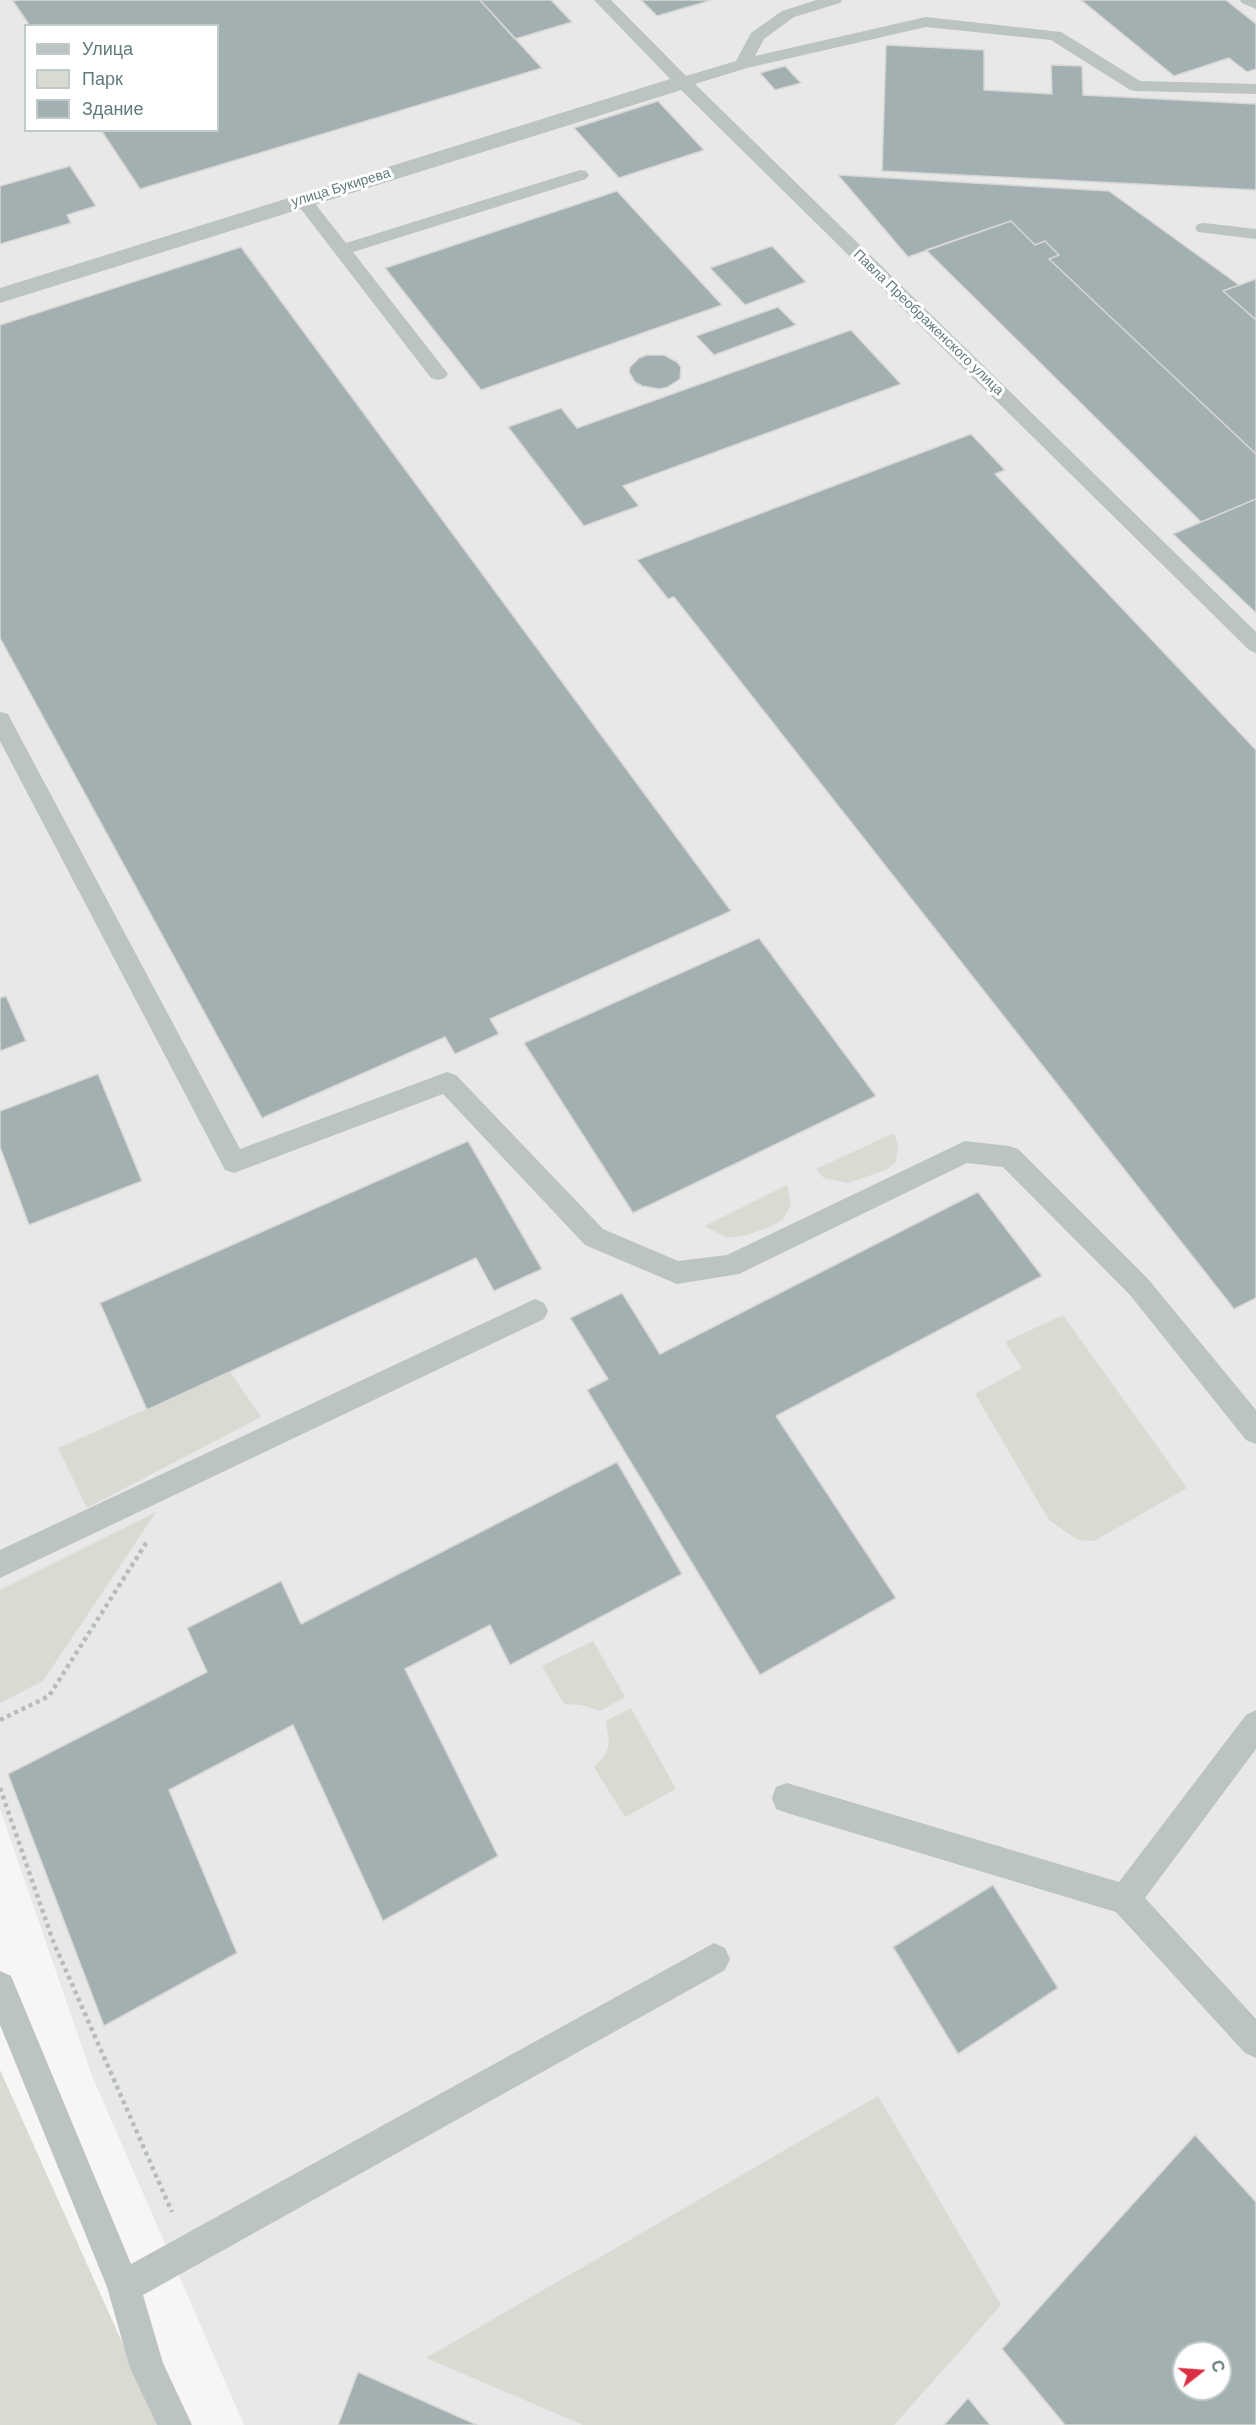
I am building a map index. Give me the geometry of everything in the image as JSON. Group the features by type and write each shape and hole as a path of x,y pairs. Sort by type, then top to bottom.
{"street":[{"name":"улица Букирева","path":"0,296 683,82"}],"lane":[{"name":"Павла Преображенского улица","path":"602,0 1256,645"},
{"path":"743,64 757,36 764,30 788,14 834,0"},
{"path":"1248,0 1256,4"},
{"path":"683,82 743,64 926,22 1055,35 1136,86 1256,89"},
{"path":"341,250 580,175"},
{"path":"303,200 438,374"},
{"path":"1204,228 1256,234"},
{"path":"0,720 234,1162 447,1082 594,1237 677,1273 730,1266 965,1152 1009,1157 1139,1287 1256,1431"},
{"path":"0,1564 535,1311"},
{"path":"1125,1899 1256,1725"},
{"path":"788,1798 1125,1899 1256,2042"},
{"path":"124,2287 714,1959"},
{"path":"0,1987 124,2287 147,2368 175,2425"}],"path":[{"path":"0,1720 49,1696 152,1535"},
{"path":"0,1788 53,1941 188,2252"}],"shaded area":[{"path":"0,0 1256,0 1256,2425 244,2425 92,2076 0,1809"}],"green space":[{"path":"894,1133 898,1146 896,1162 886,1170 848,1183 824,1178 816,1169"},
{"path":"787,1185 791,1205 783,1219 772,1226 747,1235 727,1238 705,1226"},
{"path":"1063,1315 1187,1488 1094,1541 1078,1540 1049,1520 975,1394 1022,1368 1005,1342"},
{"path":"230,1372 261,1417 87,1508 58,1448"},
{"path":"156,1512 43,1681 0,1703 0,1590"},
{"path":"593,1641 625,1697 600,1711 581,1705 564,1704 542,1666"},
{"path":"631,1708 676,1789 625,1817 594,1767 606,1754 609,1743 606,1721"},
{"path":"0,2070 156,2418 157,2425 0,2425"},
{"path":"878,2096 1001,2305 894,2425 583,2425 426,2358"}],"building":[{"path":"480,0 542,68 140,189 102,132 219,132 219,24 29,24 13,1"},
{"path":"480,0 551,0 572,22 515,39"},
{"path":"641,0 712,0 657,16"},
{"path":"1081,0 1226,0 1256,24 1256,69 1247,72 1229,58 1174,76"},
{"path":"886,45 984,50 984,90 1052,94 1051,65 1082,66 1083,95 1256,104 1256,190 882,171"},
{"path":"785,66 801,83 775,90 760,73"},
{"path":"658,101 704,150 619,178 574,128"},
{"path":"70,166 96,206 67,215 71,223 0,244 0,186"},
{"path":"838,175 1109,191 1239,285 1223,291 1256,320 1256,454 1049,259 1059,255 1045,241 1035,245 1011,221 908,257"},
{"path":"617,191 722,305 481,390 385,268"},
{"path":"1011,221 1035,245 1045,241 1059,255 1049,259 1256,454 1256,499 1201,522 926,250"},
{"path":"772,246 806,282 745,305 710,268"},
{"path":"241,247 731,911 490,1019 499,1034 455,1054 445,1037 262,1118 0,638 0,325"},
{"path":"1256,279 1256,320 1223,291"},
{"path":"778,307 796,325 714,355 696,336"},
{"path":"851,330 901,384 623,486 639,506 584,526 508,427 561,408 577,428"},
{"path":"647,355 664,355 677,362 681,367 680,379 660,389 642,386 635,382 629,372 630,367 639,358"},
{"path":"971,434 1005,470 995,474 1256,750 1256,1298 1234,1309 674,597 668,599 637,560"},
{"path":"1256,499 1256,613 1173,534"},
{"path":"759,938 876,1096 633,1213 524,1043"},
{"path":"6,996 26,1041 0,1051 0,998"},
{"path":"98,1074 142,1181 29,1225 0,1147 0,1111"},
{"path":"468,1141 542,1269 494,1291 476,1258 147,1410 100,1303"},
{"path":"978,1192 1042,1276 776,1416 896,1598 760,1675 587,1390 608,1379 570,1318 622,1293 660,1354"},
{"path":"617,1462 682,1574 510,1665 490,1625 405,1669 498,1856 383,1921 293,1725 169,1790 237,1953 104,2026 8,1774 207,1672 187,1628 281,1581 301,1624"},
{"path":"993,1885 1058,1988 958,2054 893,1947"},
{"path":"1195,2135 1256,2202 1256,2425 1065,2425 1002,2349"},
{"path":"358,2372 477,2425 338,2425"},
{"path":"968,2398 990,2425 944,2425"}]}
